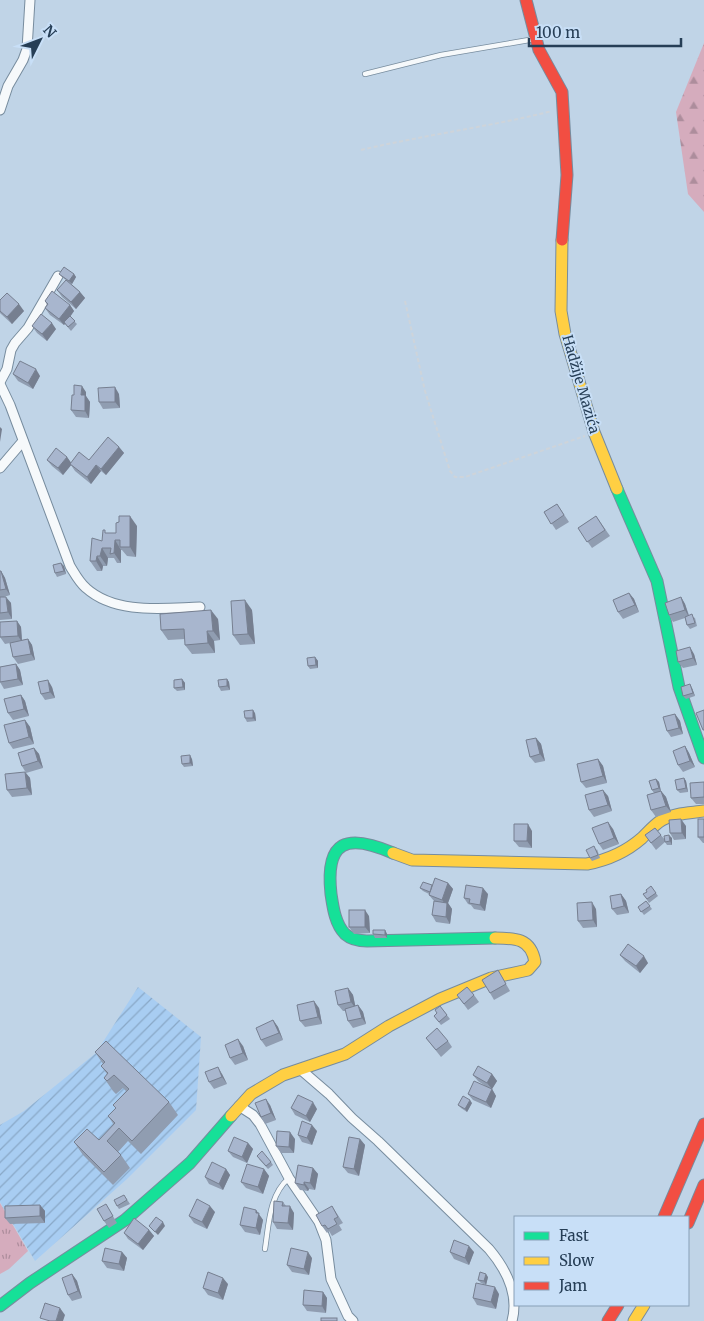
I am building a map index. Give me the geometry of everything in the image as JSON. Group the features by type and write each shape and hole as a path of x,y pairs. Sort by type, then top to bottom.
{"main road":[{"name":"Hadžije Mazića","path":"526,0 536,39 544,59 559,83 562,92 567,175 562,236 561,311 572,361 594,432 627,514 657,581 679,687 704,758"},
{"path":"0,1306 30,1283 106,1234 124,1220 190,1163 238,1106 264,1085 283,1075 345,1054 389,1026 440,999 491,978 528,970 535,962 532,950 526,943 514,938 370,941 350,937 339,926 332,901 330,874 332,860 334,853 340,847 350,843 366,843 401,858 412,860 587,864 604,861 623,852 662,820 675,815 704,811"},
{"path":"664,1216 704,1124"},
{"path":"689,1221 704,1184"},
{"path":"608,1321 617,1306"},
{"path":"634,1321 643,1306"}],"street":[{"path":"0,110 8,86 27,49 30,0"},
{"path":"58,276 28,328 11,350 7,369 0,383 70,566 86,588 98,597 125,606 143,608 200,606"},
{"path":"0,468 23,441"},
{"path":"300,1069 329,1094 489,1249 499,1261 512,1287 514,1302"},
{"path":"238,1106 253,1115 260,1124 289,1178 319,1222 326,1240 331,1278 348,1316 353,1321"},
{"path":"512,1321 515,1306"}],"lane":[{"path":"365,74 441,55 536,39"},
{"path":"265,1249 272,1205 280,1185 289,1178"}],"path":[{"path":"361,150 410,138 477,127 564,108"},
{"path":"405,301 425,391 450,471 455,477 465,477 594,432"}],"shaded area":[{"path":"138,987 201,1037 196,1110 127,1179 35,1261 0,1202 0,1125 24,1111 96,1053"}],"green space":[{"path":"704,43 704,212 688,194 676,112"},
{"path":"0,1203 28,1251 9,1269 0,1274"}],"building":[{"path":"64,267 74,274 69,281 59,274"},
{"path":"66,280 80,292 71,302 57,290"},
{"path":"52,291 70,305 59,319 45,308 48,304 45,301"},
{"path":"7,293 19,304 7,317 0,311 0,300"},
{"path":"41,314 52,323 42,334 32,326"},
{"path":"70,316 75,321 68,327 64,322"},
{"path":"20,361 36,369 28,383 13,374"},
{"path":"74,385 82,386 81,395 85,395 85,411 71,410"},
{"path":"115,387 115,402 99,402 98,388"},
{"path":"108,437 119,447 101,469 96,465 87,477 70,464 79,452 89,460"},
{"path":"56,448 67,457 58,468 47,460"},
{"path":"557,504 564,515 551,524 544,512"},
{"path":"119,516 130,516 130,547 120,547 120,540 115,540 114,553 110,554 111,548 102,548 100,556 97,556 96,561 90,561 92,538 102,541 103,530 105,530 105,533 116,533 116,523 119,522"},
{"path":"596,516 605,530 587,542 578,528"},
{"path":"61,563 64,571 55,573 53,565"},
{"path":"0,571 6,589 0,590"},
{"path":"629,593 635,605 618,612 613,600"},
{"path":"0,597 6,597 8,612 0,613"},
{"path":"681,597 685,610 669,615 665,603"},
{"path":"245,600 248,634 233,635 231,601"},
{"path":"211,610 213,631 207,631 208,643 185,645 184,629 161,630 160,614"},
{"path":"692,614 695,623 687,625 685,617"},
{"path":"17,621 18,636 0,637 0,622"},
{"path":"28,639 31,654 13,657 10,643"},
{"path":"690,647 693,658 678,662 676,651"},
{"path":"315,657 316,665 308,666 307,658"},
{"path":"16,664 18,679 0,682 0,667"},
{"path":"182,679 183,687 174,688 174,680"},
{"path":"227,679 227,686 219,687 218,680"},
{"path":"48,680 50,692 41,694 38,682"},
{"path":"690,684 693,693 683,696 681,687"},
{"path":"21,695 24,709 8,713 4,699"},
{"path":"253,710 253,718 245,718 244,711"},
{"path":"704,710 704,730 703,730 696,713"},
{"path":"675,714 679,728 667,731 663,717"},
{"path":"25,720 29,737 9,743 4,725"},
{"path":"536,738 540,754 530,757 526,740"},
{"path":"685,746 690,761 678,765 673,751"},
{"path":"34,748 38,761 22,766 18,753"},
{"path":"190,755 190,763 182,764 181,756"},
{"path":"598,759 603,776 581,782 577,764"},
{"path":"25,772 27,788 7,790 5,774"},
{"path":"684,778 686,788 677,790 675,780"},
{"path":"656,779 659,788 652,790 649,781"},
{"path":"704,782 704,797 691,798 690,783"},
{"path":"603,790 608,805 589,810 585,795"},
{"path":"661,791 666,806 651,810 647,795"},
{"path":"681,819 682,833 670,833 669,820"},
{"path":"698,819 704,819 704,837 698,837"},
{"path":"608,822 614,838 599,844 592,828"},
{"path":"514,824 528,824 527,841 514,841"},
{"path":"655,828 661,835 651,843 645,835"},
{"path":"669,835 670,841 665,842 664,836"},
{"path":"594,846 598,855 590,858 586,850"},
{"path":"435,878 448,883 442,900 429,895"},
{"path":"423,882 432,885 430,892 420,888"},
{"path":"466,885 483,888 480,905 469,903 470,899 464,898"},
{"path":"651,886 656,893 647,899 643,894"},
{"path":"621,894 624,906 612,909 610,896"},
{"path":"434,901 447,903 446,917 432,915"},
{"path":"646,901 650,906 641,912 638,907"},
{"path":"592,902 593,920 578,921 577,903"},
{"path":"349,910 365,910 365,927 349,927"},
{"path":"373,930 385,930 385,935 373,934"},
{"path":"628,944 644,956 636,966 620,955"},
{"path":"498,970 506,984 490,993 482,980"},
{"path":"467,987 474,995 464,1004 457,995"},
{"path":"348,988 351,1002 338,1005 335,991"},
{"path":"314,1001 318,1017 300,1021 297,1005"},
{"path":"358,1005 362,1018 348,1021 345,1009"},
{"path":"440,1006 447,1015 439,1022 434,1016 437,1013 435,1010"},
{"path":"273,1020 279,1033 261,1040 256,1028"},
{"path":"437,1028 448,1041 436,1050 426,1038"},
{"path":"238,1039 243,1053 230,1058 225,1045"},
{"path":"106,1041 169,1102 132,1141 119,1128 107,1141 121,1155 104,1172 74,1142 87,1129 99,1140 115,1123 108,1116 116,1108 113,1105 129,1089 114,1075 107,1081 104,1078 108,1073 101,1066 105,1062 95,1052"},
{"path":"478,1066 492,1074 487,1083 473,1075"},
{"path":"218,1067 222,1077 209,1082 205,1072"},
{"path":"474,1081 492,1089 486,1102 468,1094"},
{"path":"298,1095 313,1102 306,1116 291,1108"},
{"path":"463,1096 470,1100 465,1109 458,1105"},
{"path":"266,1099 271,1113 261,1117 255,1103"},
{"path":"302,1121 312,1125 307,1138 298,1135"},
{"path":"277,1131 290,1132 289,1147 276,1146"},
{"path":"234,1137 248,1143 242,1157 228,1151"},
{"path":"349,1137 360,1139 354,1169 343,1167"},
{"path":"262,1151 271,1162 266,1166 257,1156"},
{"path":"212,1162 226,1169 219,1184 205,1177"},
{"path":"247,1164 264,1169 258,1187 241,1182"},
{"path":"298,1165 313,1168 310,1183 304,1182 304,1185 295,1183"},
{"path":"124,1195 127,1200 117,1206 114,1200"},
{"path":"197,1199 210,1206 202,1222 189,1216"},
{"path":"274,1201 283,1202 282,1206 290,1206 288,1223 273,1222"},
{"path":"106,1204 113,1216 104,1221 97,1209"},
{"path":"40,1205 40,1216 5,1218 5,1206"},
{"path":"332,1206 338,1217 334,1219 337,1224 328,1229 325,1225 322,1226 316,1215"},
{"path":"244,1207 256,1210 256,1213 259,1213 256,1228 240,1225"},
{"path":"156,1217 163,1222 155,1232 149,1226"},
{"path":"134,1218 149,1230 138,1244 124,1233"},
{"path":"454,1240 469,1246 465,1258 450,1252"},
{"path":"105,1248 122,1252 119,1264 102,1261"},
{"path":"291,1248 308,1252 304,1269 287,1265"},
{"path":"208,1272 223,1278 218,1293 203,1288"},
{"path":"480,1272 486,1274 484,1281 478,1280"},
{"path":"72,1274 78,1291 68,1295 62,1278"},
{"path":"476,1283 495,1287 491,1302 473,1298"},
{"path":"304,1290 323,1292 322,1306 303,1305"},
{"path":"45,1303 60,1308 56,1321 40,1318"},
{"path":"321,1318 337,1318 337,1321 321,1321"}],"traffic: fast":[{"path":"617,489 657,581 679,687 704,758"},
{"path":"393,853 363,843 352,843 342,846 336,852 330,876 331,894 337,920 345,934 353,939 364,941 495,938"},
{"path":"0,1306 30,1283 125,1220 190,1163 231,1116"}],"traffic: slow":[{"path":"562,240 561,311 565,334 594,432 617,489"},
{"path":"393,853 412,860 587,864 609,858 623,851 636,843 662,820 677,815 704,811"},
{"path":"231,1116 251,1094 283,1075 345,1054 389,1026 440,999 491,978 528,970 535,962 533,954 526,944 515,939 495,938"},
{"path":"634,1321 643,1306"}],"traffic: jam":[{"path":"526,0 539,50 562,92 567,175 562,240"},
{"path":"664,1216 704,1124"},
{"path":"689,1221 704,1185"},
{"path":"608,1321 617,1306"}]}
